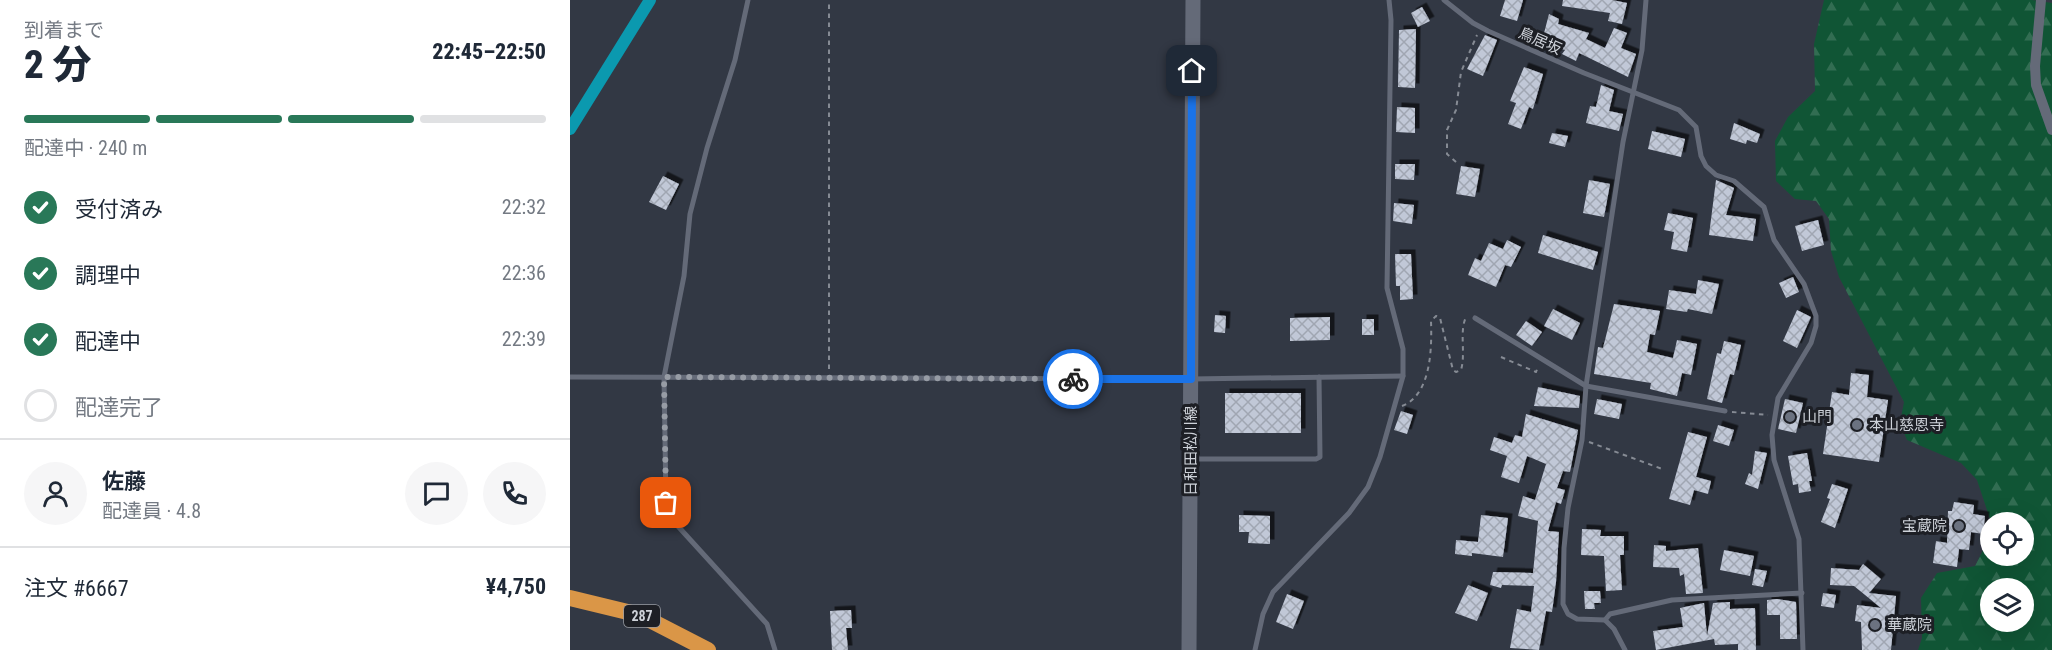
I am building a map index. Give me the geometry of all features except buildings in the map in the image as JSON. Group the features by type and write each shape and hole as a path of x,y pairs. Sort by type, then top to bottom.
{"highway":[{"name":"287","path":"570,598 640,615 708,650"}],"main road":[{"name":"日和田松川線","path":"1189,650 1193,0"}],"street":[{"path":"2041,0 2035,66 2036,85 2052,130"}],"lane":[{"path":"748,0 735,60 694,198 682,286 664,377 666,503 668,515 767,624 775,650"},
{"path":"1255,650 1263,614 1273,592 1349,513 1368,486 1380,457 1403,376 1403,349 1387,288 1391,20 1389,0"},
{"name":"鳥居坂","path":"1444,0 1480,27 1633,93 1679,110 1696,127 1701,156 1706,166 1716,175 1734,181 1764,207 1774,240 1792,264 1809,296 1816,316 1814,335 1778,398 1772,435 1774,459 1799,539 1803,650"},
{"path":"1625,650 1614,629 1605,620 1577,619 1568,614 1563,604 1562,571 1568,508 1582,440 1586,386 1633,93 1642,50 1646,0"},
{"path":"1475,318 1586,386 1725,411"},
{"path":"570,377 1191,379 1403,376"},
{"path":"1191,459 1316,459 1320,457 1319,377"},
{"path":"1605,620 1610,614 1672,600 1802,593"}],"path":[{"path":"829,0 829,378"},
{"path":"1456,162 1447,154 1447,130 1456,110 1463,64 1480,27"},
{"path":"1394,409 1413,402 1419,393 1430,357 1433,318 1440,318 1452,368 1456,372 1463,366 1464,320 1467,316 1475,318"},
{"path":"1501,357 1536,372 1542,360"},
{"path":"1725,411 1774,416"},
{"path":"1582,440 1665,470"}],"green space":[{"path":"1824,0 2032,0 2052,3 2052,650 1918,650 1922,638 1921,598 1937,573 1975,566 1980,556 1980,566 2034,566 2034,512 1988,512 1977,480 1961,463 1907,440 1900,423 1904,402 1839,277 1831,251 1829,219 1816,201 1795,199 1776,181 1775,141 1788,117 1815,91 1814,44"}],"waterway":[{"path":"570,129 650,0"}],"way so far":[{"path":"666,503 664,377 1073,379"}],"place":[{"name":"山門","path":"1790,417"},
{"name":"本山慈恩寺","path":"1857,425"},
{"name":"宝蔵院","path":"1959,526"},
{"name":"華蔵院","path":"1875,625"}],"route":[{"path":"1073,379 1191,379 1192,71"}]}
